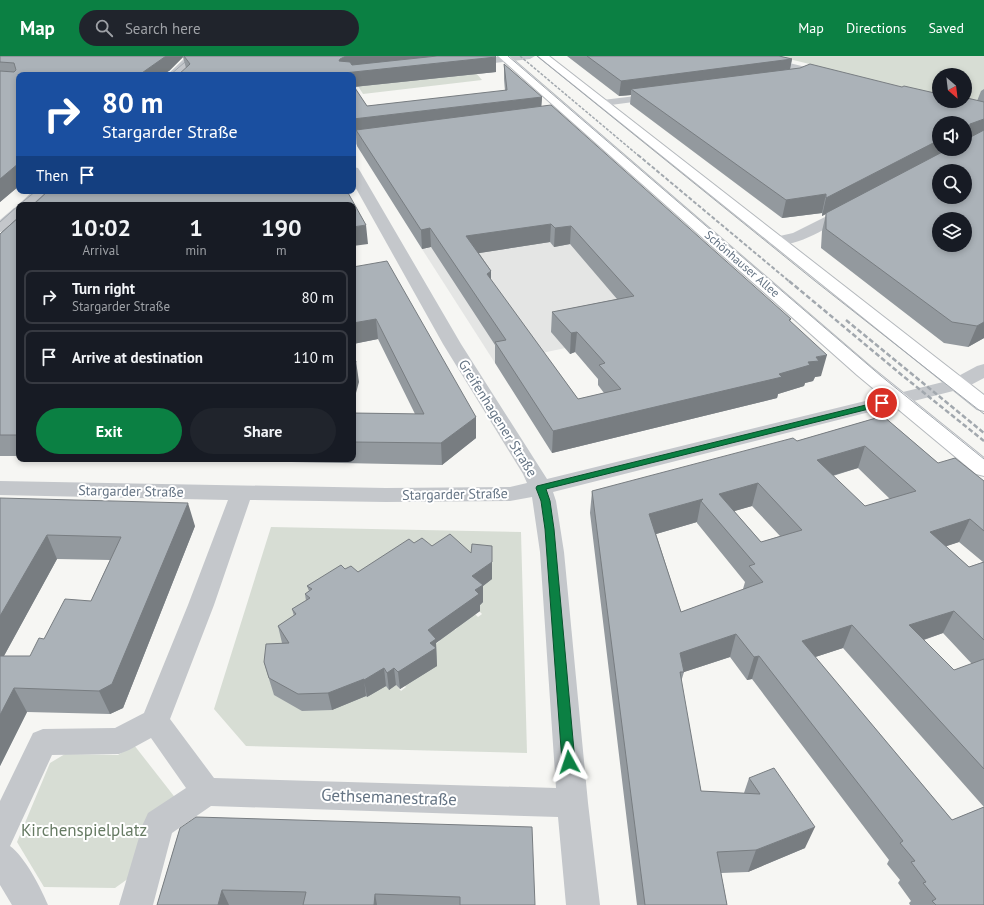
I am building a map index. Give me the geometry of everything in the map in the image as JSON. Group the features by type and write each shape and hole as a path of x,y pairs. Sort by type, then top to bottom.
{"main road":[{"path":"543,56 984,405"},
{"name":"Schönhauser Allee","path":"504,57 563,115 898,400 984,469"}],"street":[{"path":"175,72 193,56"},
{"path":"456,64 504,57 530,56"},
{"path":"748,56 836,77"},
{"path":"797,78 813,72"},
{"path":"603,103 668,95"},
{"path":"356,141 399,136"},
{"name":"Greifenhagener Straße","path":"356,176 452,344 534,474 545,501 550,537 582,905"},
{"path":"28,202 38,194"},
{"path":"776,241 797,237 864,201"},
{"path":"0,228 16,214"},
{"name":"Stargarder Straße","path":"0,488 386,495 510,494 540,488 898,400 958,384 984,370"},
{"path":"0,835 43,742 119,741 155,721 201,605 242,492"},
{"path":"136,905 159,824 206,792 155,721"},
{"name":"Gethsemanestraße","path":"206,792 572,803"},
{"path":"0,858 12,874 31,905"}],"shaded area":[{"path":"599,222 659,328 495,363 422,249"}],"green space":[{"path":"777,56 984,56 984,102 972,101 972,68 932,68 932,94"},
{"path":"476,73 482,80 363,94 358,86"},
{"path":"271,527 521,532 527,753 246,746 214,709","holes":["473,554 478,610 482,614 478,617 474,613 456,623 459,626 455,630 450,626 436,636 440,641 435,644 401,681 406,687 401,691 396,685 389,690 382,675 367,697 365,694 284,647"]},
{"name":"Kirchenspielplatz","path":"134,745 177,800 129,878 115,888 44,887 17,842 50,763 65,754 118,755"}],"building":[{"path":"0,56 166,56 143,72 16,72 16,166 0,179 0,71 14,72 16,70 14,63 0,62"},
{"path":"184,56 346,56 339,61 350,62 352,65 437,56 496,57 354,72 181,72 190,64"},
{"path":"587,56 779,56 792,59 621,81"},
{"path":"504,64 542,97 356,119 356,90 367,106 507,90"},
{"path":"810,64 902,87 904,86 932,92 932,108 972,108 972,99 984,102 984,119 972,123 972,116 932,116 932,144 826,198 826,194 786,200 631,89 800,68"},
{"path":"551,105 791,319 789,320 827,355 816,357 819,361 808,362 810,365 779,374 782,377 553,431 495,342 506,340 430,228 421,230 356,130","holes":["551,224 555,228 571,226 634,296 552,312 571,333 577,332 605,363 599,365 621,389 578,399 487,274 491,271 466,236"]},
{"path":"984,130 984,322 977,326 952,322 826,229 826,213 935,156 972,156 972,136"},
{"path":"45,194 349,194 353,202 36,202"},
{"path":"356,207 366,225 356,227"},
{"path":"16,220 16,435 0,435 0,234"},
{"path":"387,261 476,417 441,443 356,442 356,413 424,414 376,319 356,322 356,266"},
{"path":"883,416 938,463 955,458 984,481 984,531 970,519 930,532 969,567 984,562 984,640 954,611 909,625 954,670 984,659 984,769 852,625 802,641 952,820 984,807 984,905 936,905 932,901 936,899 923,883 926,882 911,862 915,861 900,843 903,841 759,656 754,657 736,634 680,653 684,672 680,672 701,791 760,794 749,778 774,768 815,827 756,850 717,852 727,905 645,905 592,491 793,438 797,441","holes":["865,446 916,491 865,506 817,460","758,483 802,530 761,542 719,494","703,499 701,501 755,564 749,566 763,582 681,612 649,514"]},
{"path":"0,498 188,503 112,684 99,691 14,688 0,715 0,656 30,656 39,638 44,639 65,599 91,601 121,537 47,535 0,616"},
{"path":"450,534 471,553 472,544 492,546 492,562 472,576 483,585 475,590 479,594 428,630 436,639 430,643 436,648 398,672 394,668 387,673 384,668 364,680 328,693 298,694 269,678 264,662 266,644 289,643 278,626 296,614 292,609 310,598 305,594 312,589 307,586 341,565 345,569 351,566 358,572 409,539 414,543 422,538 432,546"},
{"path":"196,817 532,827 535,905 460,905 460,897 375,894 374,905 303,905 306,892 222,890 218,905 157,905 180,828"}],"tram line":[{"path":"173,72 192,56"},
{"path":"508,56 881,376 984,459"},
{"path":"537,56 815,281 984,414"},
{"path":"23,202 32,194"},
{"path":"35,202 45,194"},
{"path":"0,222 16,208"},
{"path":"0,234 16,220"}],"railway":[{"path":"520,56 639,156"},
{"path":"638,155 790,282"},
{"path":"789,281 984,441"},
{"path":"846,320 984,433"}],"route":[{"path":"569,762 550,529 545,501 540,488 882,403"}]}
